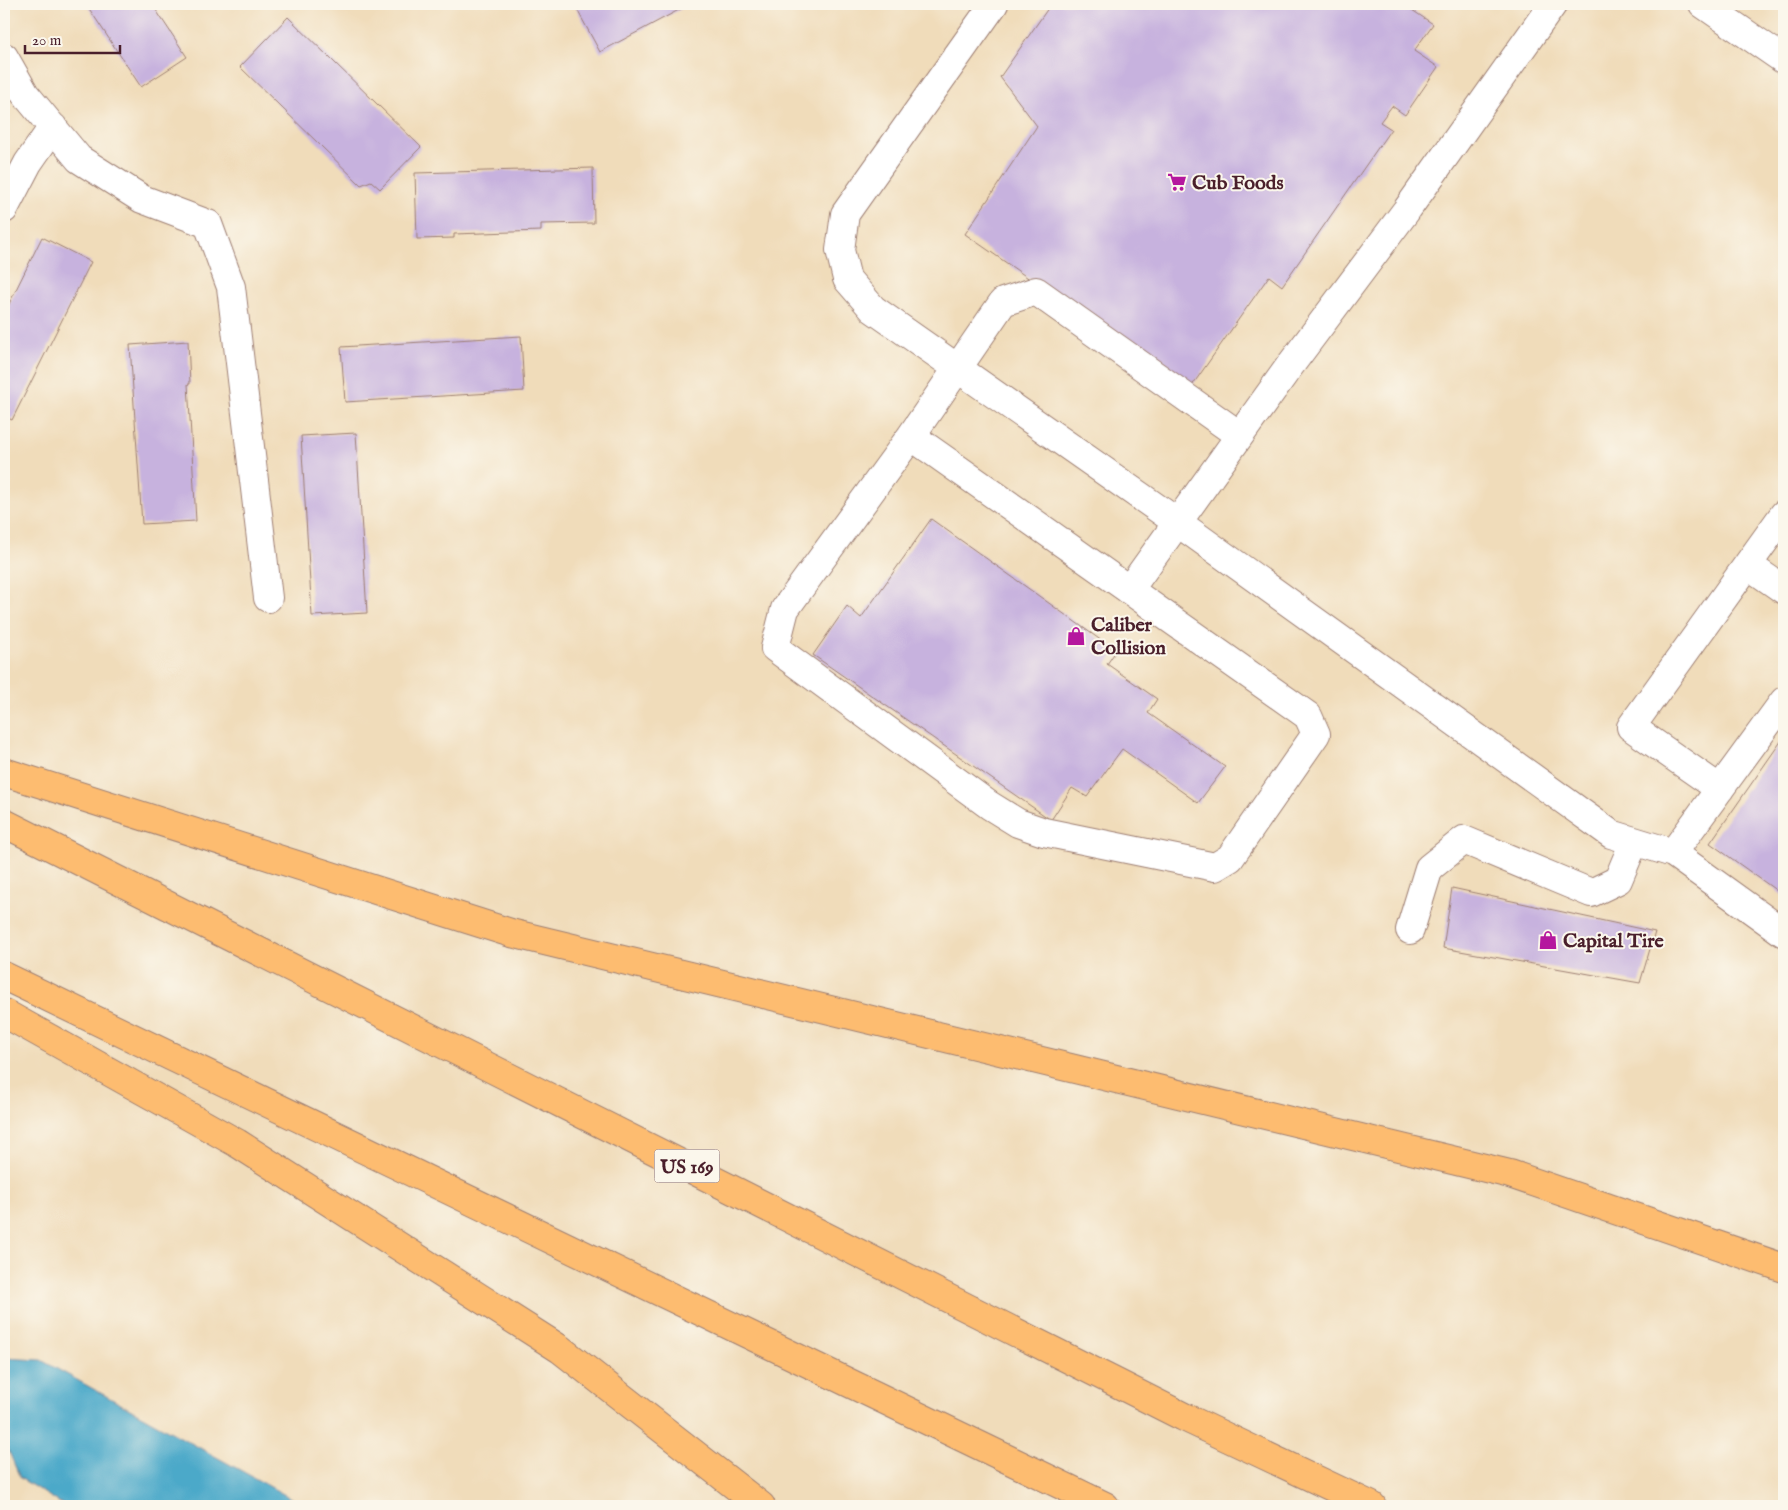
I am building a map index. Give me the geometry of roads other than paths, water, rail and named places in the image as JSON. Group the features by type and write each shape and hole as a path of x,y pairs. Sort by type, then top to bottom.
{"highway":[{"path":"4,772 511,933 1510,1174 1784,1268"},
{"name":"US 169","path":"4,823 1184,1417 1372,1506"},
{"path":"4,976 1105,1506"},
{"path":"4,1013 236,1143 560,1349 761,1506"}],"street":[{"path":"994,4 845,214 840,250 847,279 873,309 1178,522 1611,834 1673,854 1784,933"},
{"path":"1129,590 1239,435 1406,211 1553,4"},
{"path":"1703,4 1784,60"},
{"path":"4,57 25,94 79,159 142,199 208,224 231,287 268,598"},
{"path":"4,210 28,163 52,127"},
{"path":"911,436 1308,716 1316,734 1230,858 1215,867 1044,832 1018,822 990,805 774,648 785,609 911,436 1003,302 1036,291 1239,435"},
{"path":"1720,789 1631,727 1784,514"},
{"path":"1748,565 1784,590"},
{"path":"1673,854 1784,701"},
{"path":"1410,930 1429,868 1464,840 1591,893 1618,880 1634,842"}],"water":[{"path":"4,1358 41,1360 305,1506 65,1506 20,1478 7,1447 4,1433"}],"place":[{"name":"Cub Foods","path":"1177,182"},
{"name":"Caliber Collision","path":"1076,636"},
{"name":"Capital Tire","path":"1548,940"}]}
